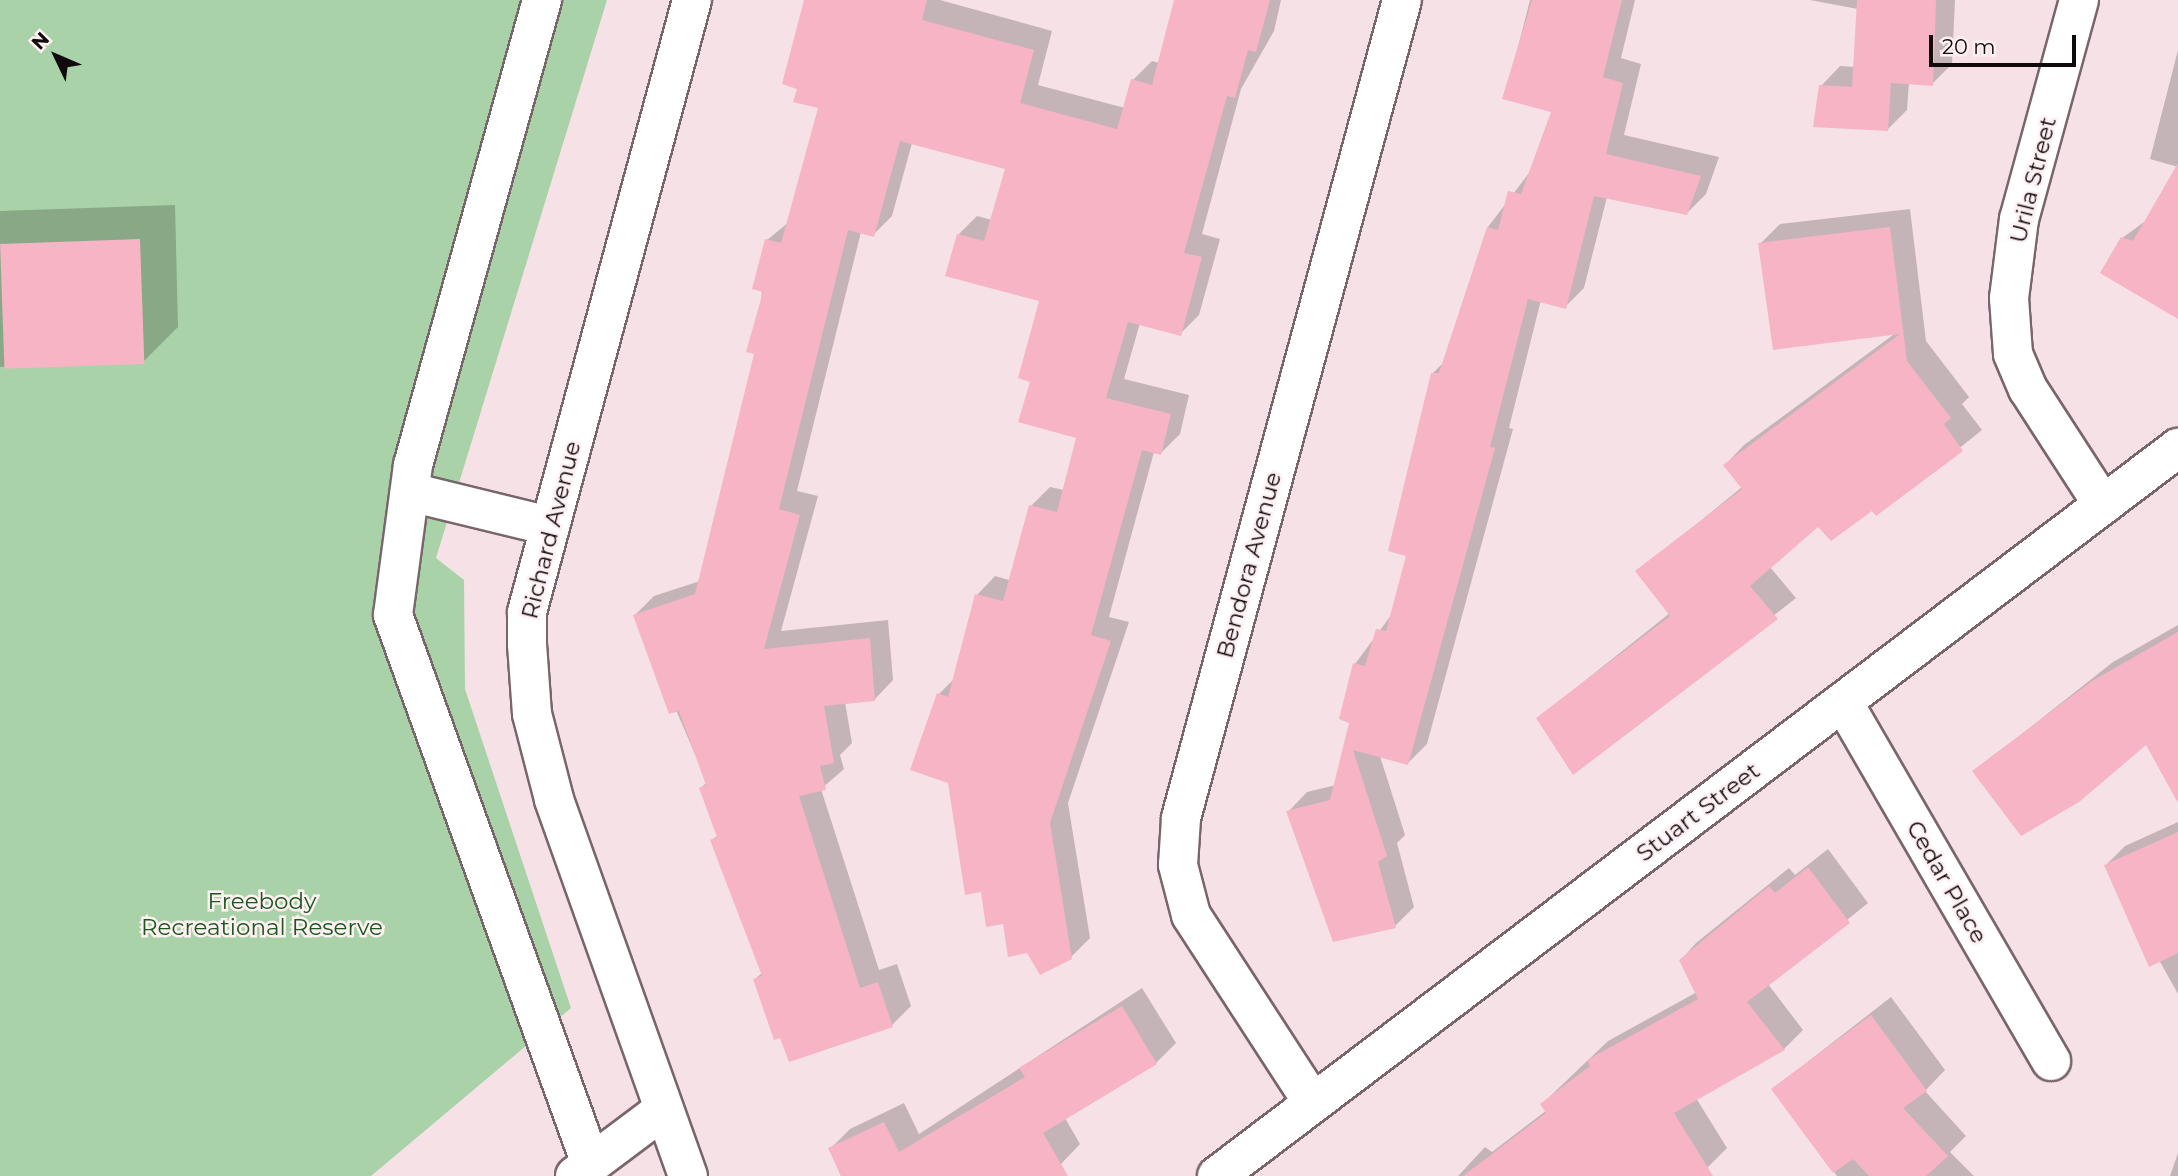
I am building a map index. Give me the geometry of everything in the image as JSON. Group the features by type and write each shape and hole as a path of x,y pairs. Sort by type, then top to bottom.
{"street":[{"path":"542,0 410,492 393,615 583,1170 663,1110"},
{"name":"Richard Avenue","path":"688,1176 554,799 532,714 527,612 692,0"},
{"name":"Bendora Avenue","path":"1313,1103 1191,915 1178,865 1181,818 1402,0"},
{"name":"Urila Street","path":"2079,0 2019,219 2009,298 2013,354 2028,389 2103,505"},
{"name":"Stuart Street","path":"1217,1176 2178,448"},
{"path":"410,492 550,526"},
{"name":"Cedar Place","path":"1843,702 2051,1061"}],"green space":[{"name":"Freebody Recreational Reserve","path":"0,0 607,0 436,558 464,580 465,689 571,1008 371,1176 0,1176"}],"building":[{"path":"804,0 927,0 922,20 1034,50 1020,103 1117,129 1131,79 1152,85 1174,0 1270,0 1256,52 1248,50 1235,98 1227,96 1184,253 1202,257 1181,336 1128,322 1106,398 1171,414 1161,455 1142,450 1091,635 1111,641 1050,823 1072,959 1040,975 1027,953 1008,957 1003,924 986,927 981,892 965,895 948,783 910,770 937,693 948,697 975,594 1003,601 1029,505 1057,512 1076,438 1018,422 1030,382 1018,378 1039,301 945,276 957,234 984,241 1005,169 900,141 874,237 848,230 779,509 800,515 764,649 870,638 875,701 824,706 834,763 820,766 826,790 799,796 860,988 878,982 893,1027 789,1062 780,1038 774,1040 753,979 762,976 710,840 717,837 699,788 706,785 679,711 669,714 633,615 695,594 754,354 746,352 763,292 752,289 765,239 781,243 818,108 793,102 797,89 782,84"},
{"path":"1532,0 1622,0 1603,77 1623,83 1606,154 1701,176 1687,215 1594,196 1566,309 1528,299 1490,447 1495,448 1408,765 1353,750 1387,856 1378,862 1396,928 1333,942 1286,811 1330,800 1349,723 1339,719 1353,663 1365,666 1376,629 1386,631 1406,556 1388,551 1431,373 1439,373 1487,227 1498,230 1508,191 1521,194 1551,112 1502,99"},
{"path":"1857,0 1936,0 1933,86 1891,83 1888,131 1813,127 1819,85 1852,87"},
{"path":"2178,163 2178,319 2100,273 2121,237 2133,241"},
{"path":"1890,227 1907,361 1951,418 1944,424 1963,451 1876,516 1872,511 1831,541 1818,527 1750,586 1778,619 1573,775 1536,718 1670,616 1635,571 1742,489 1723,465 1900,334 1773,350 1758,243"},
{"path":"140,239 144,364 4,369 0,244"},
{"path":"2178,632 2178,803 2146,745 2079,802 2021,836 1972,771 2092,681"},
{"path":"2178,832 2178,953 2149,967 2104,865"},
{"path":"1808,867 1850,923 1747,1002 1785,1050 1674,1113 1713,1176 1463,1176 1546,1113 1540,1104 1590,1066 1587,1060 1698,999 1679,960 1769,886 1775,893"},
{"path":"1122,1006 1157,1064 1043,1133 1068,1176 841,1176 828,1148 884,1122 899,1152 1025,1077 1019,1068"},
{"path":"1871,1015 1927,1091 1903,1108 1948,1156 1926,1176 1869,1176 1853,1159 1833,1173 1771,1089"}]}
